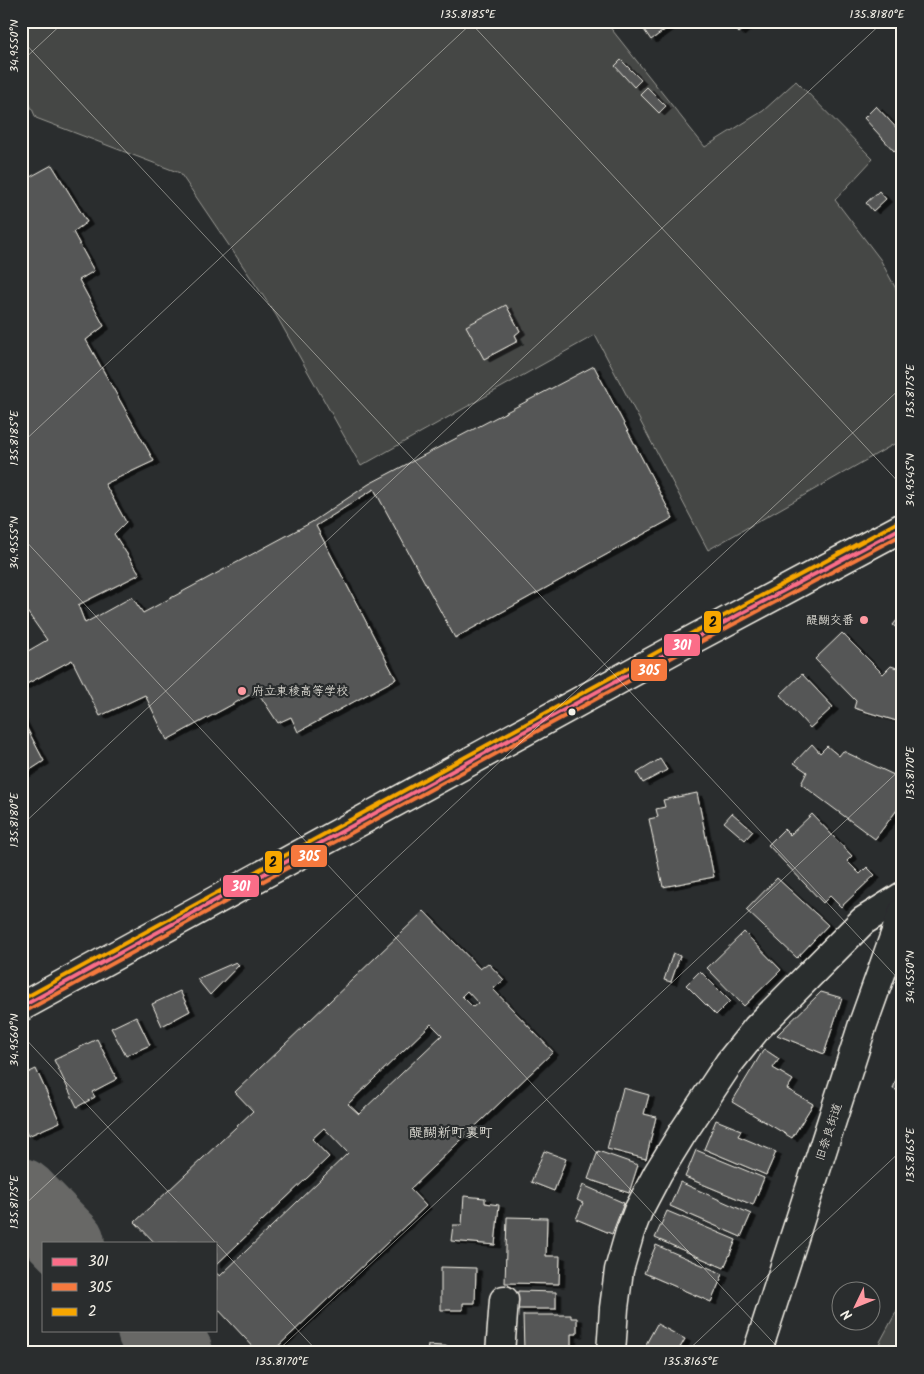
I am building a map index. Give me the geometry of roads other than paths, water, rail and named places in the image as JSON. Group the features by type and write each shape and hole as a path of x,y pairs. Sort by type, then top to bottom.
{"street":[{"path":"21,1007 651,662 903,527"},
{"path":"611,1353 619,1270 630,1232 658,1173 682,1134 729,1063 757,1028 863,921 903,896"},
{"name":"旧奈良街道","path":"757,1353 863,1024 901,923"},
{"path":"500,1353 504,1300"}],"waterway":[{"path":"21,1195 67,1242"},
{"path":"156,1332 176,1353"}],"place":[{"name":"醍醐交番","path":"864,620"},
{"name":"府立東稜高等学校","path":"242,691"}],"district":[{"name":"醍醐新町裏町","path":"451,1133"}]}
